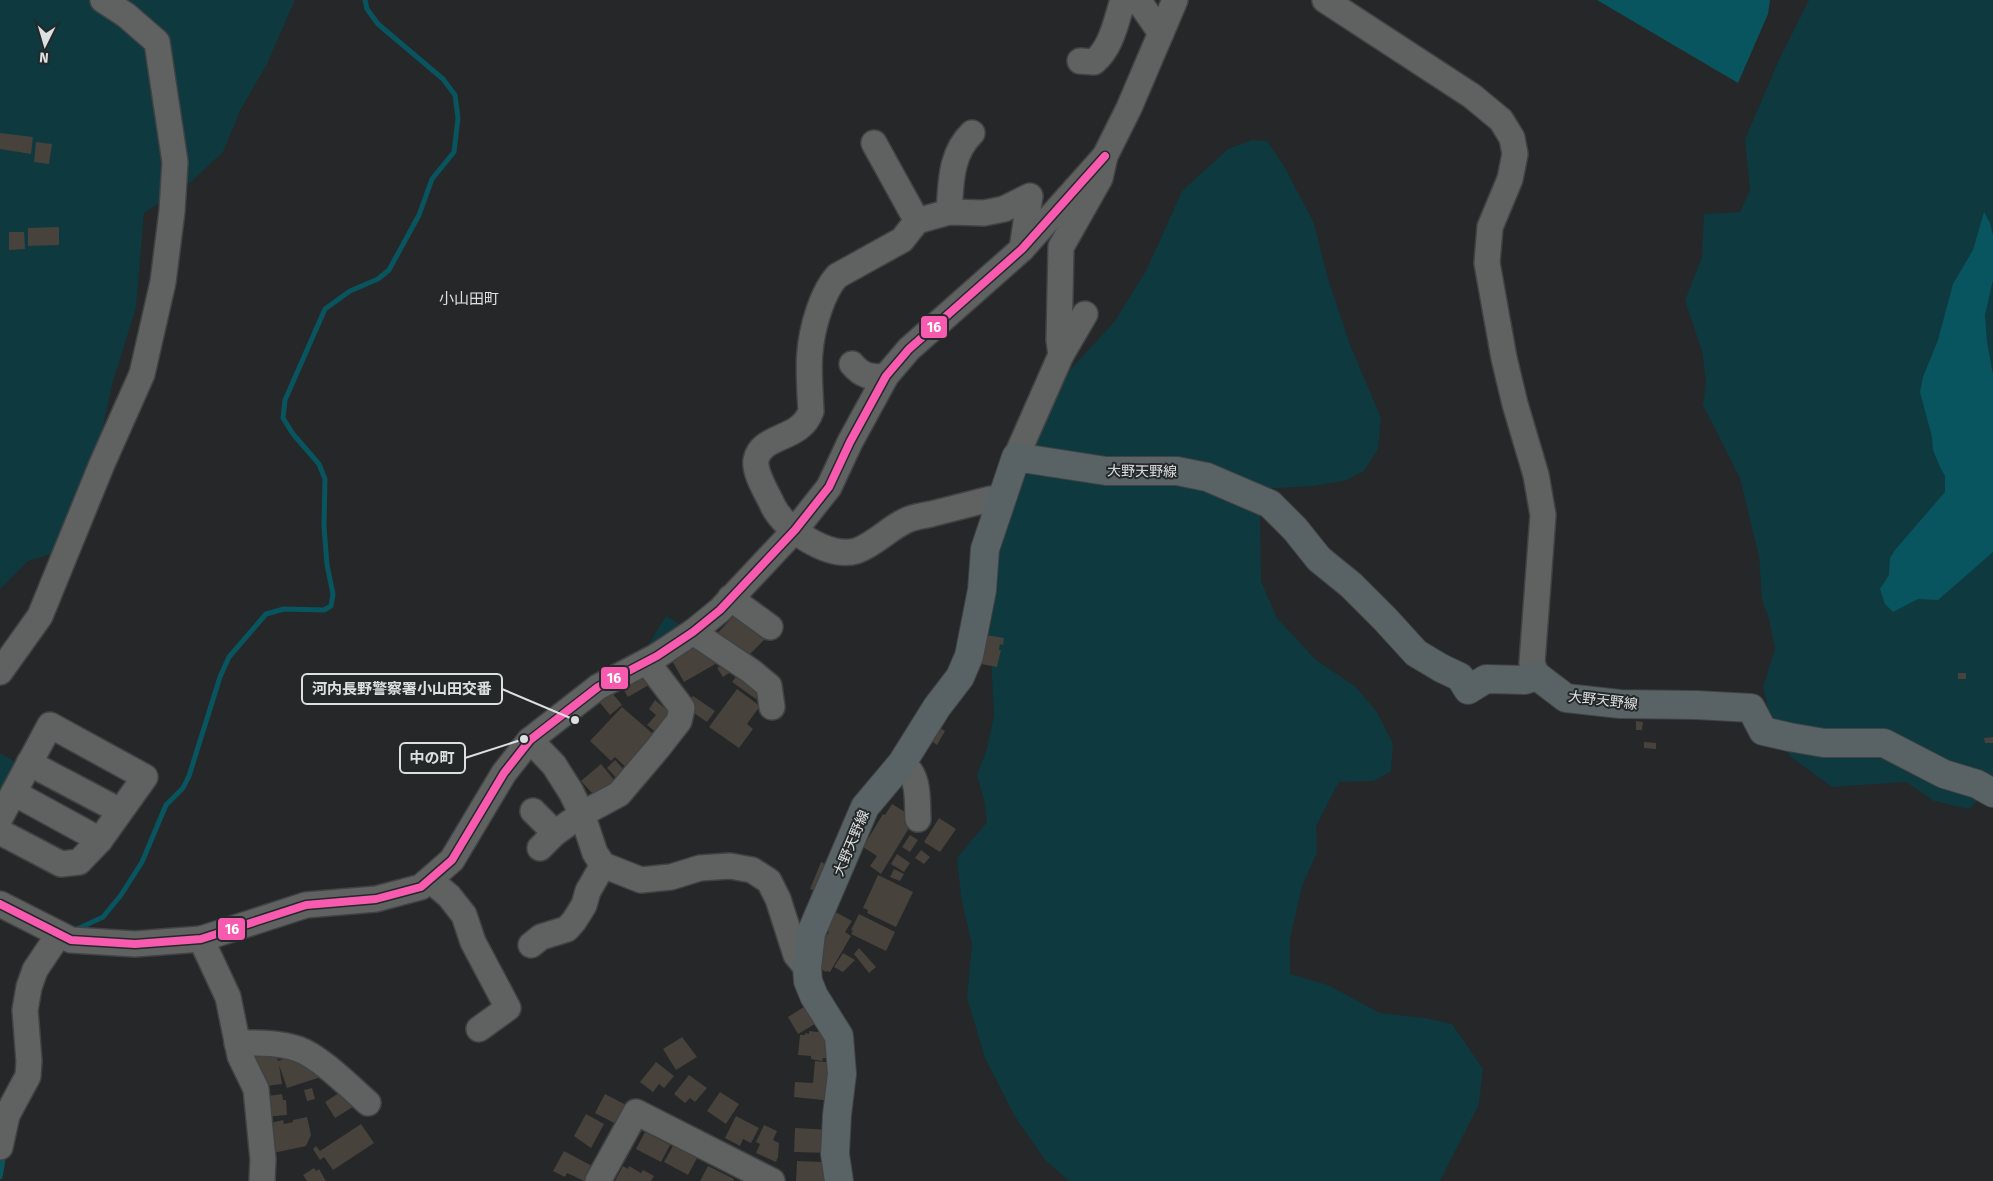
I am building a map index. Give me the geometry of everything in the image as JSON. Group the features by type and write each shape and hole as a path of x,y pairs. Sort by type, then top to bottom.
{"main road":[{"name":"大野天野線","path":"840,1181 835,1154 842,1074 839,1036 814,996 808,981 807,968 812,933 865,807 902,763 937,707 960,677 969,656 982,590 985,549 1016,457 1106,472 1177,471 1207,477 1270,504 1295,529 1319,559 1351,585 1416,653 1460,677 1468,690 1486,679 1525,680 1537,676 1566,698 1620,704 1751,708 1763,730 1824,743 1884,743 1944,774 1978,784 1993,793"}],"street":[{"path":"0,672 40,616 102,464 129,406 142,374 163,282 172,211 175,162 157,42 126,15 102,0"},
{"path":"1080,61 1094,62 1101,56 1109,41 1123,0"},
{"path":"1138,0 1161,33"},
{"path":"1061,355 1058,340 1061,247 1100,178 1105,156 1129,108 1174,0"},
{"path":"1325,0 1472,96 1501,120 1512,138 1515,154 1510,179 1490,227 1487,263 1504,358 1515,404 1536,475 1543,515 1532,663 1537,676"},
{"path":"949,212 951,176 954,161 964,141 972,133"},
{"path":"874,143 917,221"},
{"path":"0,904 64,937 135,944 201,939 306,905 376,899 421,887 452,860 504,774 530,740 598,687 647,662 693,632 720,610 795,530 829,487 850,442 886,376 909,349 1022,249 1105,156"},
{"path":"1001,500 990,499 906,520 856,551 833,551 825,549 795,530 776,512 758,470 756,460 764,446 797,430 809,418 811,411 801,356 830,283 837,276 902,240 917,221 949,212 962,214 991,212 1030,196 1022,249"},
{"path":"1016,457 1061,355 1085,314"},
{"path":"852,364 859,373 866,376 886,376"},
{"path":"730,598 770,627"},
{"path":"693,632 751,671 769,686 772,707"},
{"path":"533,811 547,840 582,814 619,794 679,721 682,708 647,662"},
{"path":"50,724 146,777 100,840 79,862 68,865 61,864 1,833 14,793 50,724"},
{"path":"530,740 554,765 582,814 595,853 603,865 641,880 671,877 700,868 730,866 752,870 769,880 778,899 796,955 807,968"},
{"path":"29,763 120,811"},
{"path":"902,763 909,768 917,786 918,819"},
{"path":"14,793 100,840"},
{"path":"531,945 542,937 567,929 584,906 588,891 603,865"},
{"path":"430,880 449,896 464,915 472,942 508,1008 479,1029"},
{"path":"0,1147 7,1115 28,1076 29,1061 25,1010 29,987 35,970 64,937"},
{"path":"201,939 228,997 240,1056 256,1089 263,1158 262,1181"},
{"path":"237,1043 278,1044 300,1049 321,1062 368,1102"},
{"path":"598,1181 636,1112 772,1181"}],"shaded area":[{"path":"0,0 295,0 267,64 241,109 223,152 191,182 144,213 136,307 112,385 77,546 28,561 0,589"},
{"path":"1597,0 1770,0 1768,14 1738,83"},
{"path":"1809,0 1993,0 1993,794 1982,796 1969,809 1934,801 1906,782 1832,787 1791,757 1775,739 1763,687 1775,649 1769,619 1762,600 1759,557 1740,478 1703,405 1706,382 1702,351 1685,300 1702,257 1704,214 1740,212 1750,190 1745,139 1778,62"},
{"path":"1252,140 1267,141 1284,166 1314,223 1328,279 1349,342 1381,418 1378,449 1364,471 1344,481 1313,486 1262,489 1260,515 1261,581 1277,618 1316,660 1356,687 1377,712 1393,744 1391,771 1374,781 1339,782 1316,826 1317,853 1302,886 1290,939 1290,974 1328,985 1380,1013 1425,1018 1452,1024 1483,1069 1479,1104 1440,1181 1069,1181 1045,1160 1014,1115 985,1058 967,998 972,945 961,897 957,858 987,822 985,803 977,775 987,749 994,715 985,594 1047,395 1115,321 1147,269 1182,191 1228,149"},
{"path":"1984,212 1990,223 1993,235 1993,280 1985,315 1987,342 1993,375 1993,552 1938,600 1918,599 1893,612 1885,604 1880,589 1889,575 1890,558 1945,492 1945,476 1933,450 1932,437 1920,392 1923,377 1938,340 1953,284 1973,250"},
{"path":"666,616 686,628 642,655"},
{"path":"0,753 25,767 0,796"}],"building":[{"path":"0,133 33,137 31,154 0,149"},
{"path":"36,142 52,144 49,164 34,162"},
{"path":"59,227 59,245 28,246 28,228"},
{"path":"9,232 24,232 25,249 9,250"},
{"path":"740,609 769,635 744,660 714,637"},
{"path":"986,635 1004,638 1003,645 1000,644 999,650 1001,650 997,667 981,664"},
{"path":"704,640 724,659 684,682 671,659"},
{"path":"728,661 734,670 723,677 717,668"},
{"path":"646,667 654,682 628,697 619,682"},
{"path":"741,670 765,687 756,699 732,682"},
{"path":"1958,673 1966,673 1966,679 1958,679"},
{"path":"608,688 622,705 610,715 596,698"},
{"path":"737,689 760,706 747,724 753,729 739,748 709,727"},
{"path":"693,696 715,711 707,722 685,707"},
{"path":"655,700 674,716 658,734 647,725 656,715 649,709"},
{"path":"622,707 660,740 632,773 615,757 611,761 590,741"},
{"path":"1636,721 1643,722 1642,730 1636,730"},
{"path":"938,727 945,731 937,745 930,740"},
{"path":"1993,737 1993,743 1985,743 1984,738"},
{"path":"1644,742 1656,743 1656,749 1644,748"},
{"path":"615,760 629,775 621,783 607,768"},
{"path":"601,764 619,786 599,801 581,781"},
{"path":"892,804 915,818 881,874 870,866 877,856 863,847 883,814 885,815"},
{"path":"939,818 956,829 940,852 924,842"},
{"path":"910,835 918,840 910,852 902,847"},
{"path":"921,850 930,857 924,864 915,858"},
{"path":"897,854 910,863 904,872 891,864"},
{"path":"821,862 837,869 826,895 810,889"},
{"path":"894,869 904,874 900,881 890,877"},
{"path":"878,875 913,892 896,927 867,913 868,910 863,908"},
{"path":"832,910 852,921 845,932 851,936 830,972 826,972 810,963 824,933 827,935 829,932 823,928"},
{"path":"859,914 895,932 886,951 851,934"},
{"path":"859,948 876,967 869,973 854,954"},
{"path":"843,953 855,960 843,972 834,967"},
{"path":"804,1007 815,1024 798,1034 788,1017"},
{"path":"819,1027 831,1028 833,1059 823,1058 822,1061 811,1059 811,1056 798,1055 800,1035 809,1034 809,1031 818,1032"},
{"path":"682,1037 697,1057 676,1070 663,1049"},
{"path":"275,1050 278,1061 297,1054 312,1060 321,1077 287,1088 279,1065 282,1084 259,1087 248,1056"},
{"path":"815,1061 836,1063 832,1101 794,1097 795,1082 813,1083"},
{"path":"656,1062 674,1076 664,1088 659,1084 653,1092 640,1082"},
{"path":"689,1075 707,1088 695,1102 690,1098 685,1103 674,1094"},
{"path":"312,1088 315,1099 307,1101 304,1090"},
{"path":"345,1089 353,1107 335,1118 325,1102"},
{"path":"720,1092 739,1104 726,1124 707,1111"},
{"path":"282,1094 283,1100 286,1100 287,1115 264,1117 268,1096"},
{"path":"605,1094 628,1106 619,1123 615,1121 614,1123 595,1113"},
{"path":"586,1114 604,1124 591,1148 574,1136"},
{"path":"736,1116 759,1128 751,1143 743,1139 740,1146 725,1138"},
{"path":"307,1117 311,1135 306,1146 273,1153 262,1125 283,1120 284,1124"},
{"path":"361,1124 374,1143 333,1170 324,1157 320,1160 313,1149 316,1146 320,1151"},
{"path":"764,1125 777,1131 773,1140 779,1143 776,1162 756,1153 760,1144 756,1142"},
{"path":"795,1128 832,1130 828,1153 794,1152"},
{"path":"645,1132 670,1145 661,1162 636,1149"},
{"path":"673,1146 697,1158 688,1175 664,1162"},
{"path":"564,1151 592,1166 584,1181 567,1173 565,1177 553,1171"},
{"path":"797,1161 823,1162 822,1167 834,1167 833,1181 796,1181"},
{"path":"623,1166 628,1169 629,1166 641,1173 643,1170 654,1176 651,1181 615,1181"},
{"path":"708,1166 734,1179 733,1181 700,1181"},
{"path":"314,1168 316,1171 319,1169 326,1181 307,1181 303,1175"}],"waterway":[{"path":"73,931 103,917 121,895 142,862 166,805 183,788 189,776 220,677 229,657 266,614 284,609 324,610 331,606 333,594 327,565 324,526 325,479 319,464 293,434 283,418 285,400 325,309 350,291 378,279 389,270 419,215 432,179 454,152 458,118 455,95 443,79 378,24 367,9 365,0"},
{"path":"0,1177 4,1154"}],"transit line":[{"name":"16","path":"0,904 71,940 135,944 201,939 306,905 376,899 421,887 452,860 504,773 530,740 598,687 657,656 693,632 720,610 795,530 829,487 850,442 886,376 909,349 1022,249 1105,156"}],"place":[{"name":"河内長野警察署小山田交番","path":"575,720"},
{"name":"中の町","path":"524,739"}],"district":[{"name":"小山田町","path":"469,299"}]}
